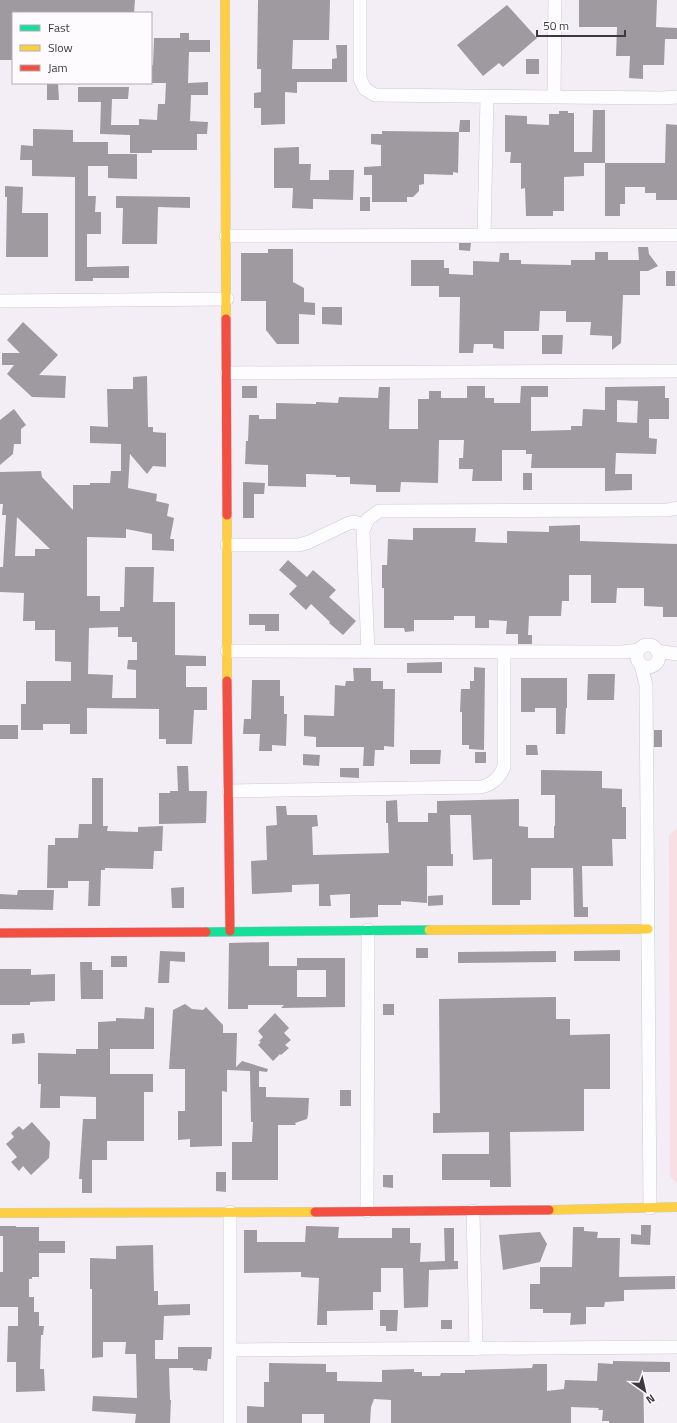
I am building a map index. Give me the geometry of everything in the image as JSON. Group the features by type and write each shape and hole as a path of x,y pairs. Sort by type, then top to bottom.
{"street":[{"path":"225,0 227,651 230,791 230,931"},
{"path":"360,0 360,79 365,89 375,95 487,97 677,97"},
{"path":"554,97 555,0"},
{"path":"663,98 677,90"},
{"path":"484,235 487,97"},
{"path":"226,236 677,235"},
{"path":"0,301 227,299"},
{"path":"227,374 677,371"},
{"path":"368,652 363,531 365,525 373,514 385,510 667,510 677,508"},
{"path":"227,546 299,545 349,523 354,522 365,525"},
{"path":"227,651 622,652 647,659 675,654"},
{"path":"230,791 473,787 487,785 498,778 504,767 504,652"},
{"path":"647,659 650,1208"},
{"path":"0,932 648,929"},
{"path":"367,1211 368,930"},
{"path":"0,1213 473,1211 677,1207"},
{"path":"473,1211 476,1349"},
{"path":"230,1212 230,1423"},
{"path":"230,1350 677,1347"}],"shaded area":[{"path":"674,830 677,830 677,1184 670,1176 669,835"}],"building":[{"path":"0,0 135,0 134,12 12,12 12,60 0,60"},
{"path":"258,0 330,0 329,40 293,40 292,69 332,69 332,59 337,58 336,45 347,45 347,82 297,82 297,93 285,92 285,124 261,125 261,108 254,108 254,93 261,92 261,69 257,69"},
{"path":"579,0 657,0 656,27 677,28 677,39 665,39 664,65 643,65 643,79 629,78 630,56 616,56 617,27 579,27"},
{"path":"507,5 537,38 503,67 499,63 483,76 457,45"},
{"path":"180,33 189,33 189,40 210,40 210,52 189,52 188,83 208,82 208,95 191,95 190,121 208,122 207,134 197,134 197,150 152,150 152,153 130,153 130,135 100,134 101,102 78,102 78,87 129,87 128,99 112,99 111,125 139,125 139,119 157,120 158,104 165,104 166,83 152,83 154,38 180,38"},
{"path":"526,59 539,59 539,74 526,74"},
{"path":"47,84 58,84 59,100 47,100"},
{"path":"593,110 605,110 605,163 584,163 584,176 564,177 564,211 553,211 553,216 526,216 525,188 521,189 521,163 510,163 511,152 505,152 505,115 527,116 527,124 549,125 549,114 559,114 559,111 574,113 574,152 592,152"},
{"path":"460,120 470,120 470,132 459,132"},
{"path":"666,124 677,125 677,200 656,200 656,193 645,193 645,187 625,187 625,204 620,204 620,216 605,216 605,163 665,163"},
{"path":"33,129 73,130 73,142 108,142 108,154 137,154 137,179 108,178 108,166 88,166 88,196 96,196 95,212 101,212 101,234 87,234 87,267 129,266 129,278 93,278 93,281 75,281 75,177 32,176 32,160 20,160 21,145 33,146"},
{"path":"382,131 459,132 458,173 453,172 453,175 424,174 424,184 419,185 419,191 413,197 407,197 407,202 372,202 372,175 364,175 364,167 381,166 381,145 371,144 371,134 382,134"},
{"path":"299,147 299,164 311,164 310,180 329,180 329,170 354,170 353,200 313,199 313,209 292,208 293,188 274,188 274,148"},
{"path":"5,186 23,187 22,213 48,213 48,257 6,257 7,197 5,197"},
{"path":"116,196 190,197 190,208 158,207 157,244 122,244 123,208 116,208"},
{"path":"360,197 370,197 370,211 360,211"},
{"path":"459,243 471,243 470,251 459,250"},
{"path":"638,247 648,247 649,254 658,266 648,271 640,271 640,295 623,295 621,343 612,350 612,336 590,335 591,322 566,322 566,311 540,311 539,331 504,331 504,349 493,348 493,344 474,344 473,353 459,353 460,297 439,297 439,286 411,286 411,260 444,260 444,268 449,268 449,274 473,275 473,261 499,262 500,253 509,253 509,260 521,260 521,264 571,265 571,260 595,260 595,252 608,252 608,260 639,260"},
{"path":"268,249 293,249 293,282 304,288 304,302 315,303 315,315 299,314 299,344 277,344 266,330 266,301 241,301 241,253 268,253"},
{"path":"666,271 675,271 675,286 666,286"},
{"path":"322,307 342,307 342,325 322,324"},
{"path":"23,322 58,355 39,375 66,376 65,398 32,397 7,374 14,365 2,365 2,353 20,353 7,340"},
{"path":"542,335 563,335 562,354 542,354"},
{"path":"147,376 148,427 153,427 153,432 166,433 166,467 153,466 147,474 130,454 128,488 157,494 156,501 169,504 167,516 174,518 170,539 174,539 174,551 152,550 152,534 126,529 126,538 87,537 87,596 100,596 100,611 120,611 120,607 124,607 125,567 154,567 153,602 175,602 175,655 206,656 206,666 186,666 186,687 207,687 207,710 194,710 192,744 166,744 166,739 159,739 159,709 87,708 87,734 70,734 70,724 43,724 43,730 21,730 21,704 26,704 26,681 71,681 71,662 55,661 55,630 35,630 35,621 23,621 24,593 0,592 0,567 3,567 6,515 2,515 3,504 0,504 0,472 41,471 42,477 73,510 73,485 110,483 111,471 121,471 121,444 90,443 90,426 108,427 107,389 133,389 133,377","holes":["17,517 50,549 35,549 35,556 15,556","118,627 118,637 132,637 132,642 137,642 137,660 128,660 127,669 136,670 136,698 112,698 113,675 88,674 89,628"]},
{"path":"242,386 257,386 257,398 242,398"},
{"path":"467,386 485,386 485,398 494,398 494,403 520,403 521,386 548,386 548,397 531,397 531,431 571,430 571,426 582,426 583,409 605,410 605,387 665,386 665,398 669,398 669,419 649,419 649,438 657,439 656,454 616,453 615,474 632,474 632,490 605,491 605,468 531,468 532,454 526,454 526,450 502,450 502,481 472,481 473,469 459,469 459,458 463,458 464,440 439,440 438,483 401,482 400,492 376,492 376,485 350,484 350,477 336,477 336,475 306,474 306,487 268,486 268,465 245,464 249,415 259,415 259,419 276,419 276,403 338,403 339,397 378,398 379,387 390,387 389,429 418,429 418,399 429,399 429,391 441,391 441,398 467,398","holes":["617,400 638,401 637,423 617,422"]},
{"path":"14,409 26,425 21,429 21,444 14,444 13,454 0,465 0,420"},
{"path":"523,473 532,473 532,490 523,490"},
{"path":"243,482 265,483 264,494 254,494 254,518 243,518"},
{"path":"580,525 580,541 677,544 677,617 663,617 663,607 644,606 644,588 617,588 616,603 591,603 591,575 569,575 569,601 562,601 561,616 529,616 528,635 532,635 532,644 518,644 518,634 506,634 507,621 489,620 489,628 475,628 475,616 454,616 454,620 414,620 414,631 405,632 404,628 384,628 384,588 382,588 382,565 387,565 388,539 413,540 413,528 476,528 475,542 507,543 507,531 549,532 549,526"},
{"path":"288,560 307,577 313,570 336,590 329,597 356,621 343,635 311,604 306,610 289,594 297,586 279,570"},
{"path":"249,614 279,614 279,631 265,631 265,625 249,625"},
{"path":"442,662 442,673 407,673 407,663"},
{"path":"474,667 485,668 484,750 469,749 469,745 462,745 462,712 460,712 461,689 470,689 470,681 474,681"},
{"path":"353,668 371,668 371,681 383,681 383,689 395,689 394,747 384,746 384,750 375,750 374,766 363,766 364,747 316,747 316,737 304,736 304,715 334,716 335,685 345,686 346,681 354,681"},
{"path":"588,674 615,674 614,700 587,700"},
{"path":"521,678 567,678 565,734 556,734 556,708 535,708 535,712 521,712"},
{"path":"252,680 280,680 280,696 284,696 284,714 287,714 286,746 272,745 272,751 259,751 260,734 243,734 244,719 251,719"},
{"path":"0,725 18,725 18,739 0,739"},
{"path":"654,730 662,730 662,747 654,747"},
{"path":"526,745 537,745 538,755 526,755"},
{"path":"410,750 441,750 440,764 410,764"},
{"path":"475,752 486,752 486,763 475,763"},
{"path":"303,754 320,755 319,766 303,765"},
{"path":"177,766 188,766 189,791 207,791 206,823 159,824 159,793 178,791"},
{"path":"340,768 359,768 359,778 340,777"},
{"path":"541,770 602,771 602,788 622,789 622,807 626,807 626,839 612,839 613,866 582,866 583,907 588,907 588,917 574,917 573,868 531,868 531,900 520,900 520,905 492,905 492,859 473,860 471,815 450,815 451,854 453,854 453,866 427,866 427,903 401,901 401,905 378,905 378,917 350,918 350,894 330,895 331,906 319,906 319,884 292,885 292,892 252,894 251,861 267,860 266,826 277,825 276,806 286,806 287,815 317,815 318,826 312,827 313,855 389,853 388,823 386,823 386,801 397,800 398,822 428,822 428,813 437,813 437,801 519,799 519,826 528,827 528,838 554,838 555,795 541,795"},
{"path":"92,778 103,778 103,826 108,826 107,831 138,832 138,827 163,826 162,851 154,851 153,869 105,868 105,870 101,870 100,906 88,906 89,881 68,881 68,888 47,888 48,845 55,845 55,838 78,838 79,824 92,824"},
{"path":"184,887 184,908 172,908 171,888"},
{"path":"18,890 54,890 53,910 0,909 0,894 17,895"},
{"path":"443,895 443,905 428,906 428,896"},
{"path":"269,942 269,966 297,966 297,958 345,958 345,1007 281,1008 284,1005 248,1005 248,1009 228,1009 229,943","holes":["297,970 326,970 326,997 297,997"]},
{"path":"416,948 428,948 428,958 416,958"},
{"path":"620,950 620,961 574,961 574,951"},
{"path":"160,951 185,952 185,962 170,961 169,983 158,983"},
{"path":"556,951 556,962 458,963 458,952"},
{"path":"111,956 127,956 127,967 111,967"},
{"path":"80,962 92,962 92,970 103,970 103,999 81,999"},
{"path":"0,969 31,969 31,975 55,974 55,1001 30,1002 30,1005 0,1005"},
{"path":"556,997 556,1019 570,1019 570,1035 610,1034 610,1089 584,1089 584,1131 510,1132 511,1187 490,1187 490,1180 442,1180 442,1154 489,1154 489,1132 433,1133 433,1113 440,1113 439,999"},
{"path":"185,1004 192,1009 203,1010 206,1007 223,1025 223,1033 237,1033 236,1067 242,1061 268,1069 267,1072 259,1071 259,1087 266,1087 266,1097 309,1098 307,1119 295,1123 296,1125 278,1125 278,1180 232,1180 232,1142 252,1142 253,1122 251,1122 250,1071 227,1070 227,1092 222,1091 222,1146 190,1147 190,1139 178,1140 178,1111 185,1111 185,1069 169,1069 173,1010"},
{"path":"383,1004 394,1004 394,1015 383,1015"},
{"path":"145,1007 154,1008 154,1049 110,1049 110,1074 153,1074 153,1092 144,1092 144,1141 107,1141 107,1160 92,1160 92,1193 82,1193 82,1179 79,1179 83,1119 96,1119 96,1097 60,1096 60,1108 40,1108 41,1084 38,1084 38,1053 76,1054 76,1049 98,1049 98,1022 116,1021 116,1018 144,1019"},
{"path":"275,1013 289,1028 284,1033 291,1040 285,1045 289,1048 273,1061 258,1045 261,1042 259,1041 263,1037 258,1031"},
{"path":"24,1033 25,1043 12,1044 12,1034"},
{"path":"340,1090 351,1090 351,1106 340,1106"},
{"path":"32,1122 50,1142 49,1158 31,1175 23,1166 19,1171 11,1162 17,1157 6,1144 14,1137 11,1133 19,1126 23,1130"},
{"path":"216,1172 226,1172 226,1192 216,1191"},
{"path":"383,1175 393,1175 393,1188 383,1187"},
{"path":"641,1225 651,1225 650,1245 631,1244 631,1234 641,1235"},
{"path":"0,1226 39,1227 39,1241 65,1241 65,1253 39,1253 39,1277 32,1277 32,1279 29,1279 29,1297 34,1297 34,1312 39,1312 39,1326 44,1326 43,1335 41,1335 40,1369 44,1369 45,1391 16,1392 16,1362 7,1362 8,1326 18,1326 18,1307 0,1307 0,1272 3,1272 3,1236 0,1236"},
{"path":"306,1226 339,1227 338,1238 392,1238 392,1228 410,1228 410,1243 421,1243 420,1262 445,1261 444,1228 454,1228 454,1261 458,1261 458,1269 429,1270 428,1307 404,1308 403,1268 381,1268 381,1292 373,1292 373,1310 327,1311 327,1325 317,1325 319,1278 301,1277 301,1272 244,1273 244,1230 257,1230 257,1242 305,1242"},
{"path":"573,1227 584,1227 584,1231 598,1232 597,1238 620,1238 619,1277 675,1276 675,1289 624,1290 624,1301 605,1302 604,1307 586,1307 586,1324 570,1325 571,1313 543,1313 543,1309 530,1309 530,1284 540,1284 540,1267 572,1267"},
{"path":"540,1232 547,1244 540,1262 503,1270 499,1235"},
{"path":"153,1245 154,1291 158,1291 158,1305 190,1304 190,1315 164,1316 163,1340 155,1340 155,1359 178,1359 178,1347 212,1347 211,1359 208,1359 207,1371 193,1370 193,1368 169,1368 171,1400 170,1423 135,1423 136,1414 92,1411 93,1396 137,1398 136,1354 125,1354 126,1342 103,1342 103,1357 92,1358 92,1289 90,1289 90,1258 116,1259 116,1246"},
{"path":"380,1310 398,1310 397,1331 386,1331 386,1326 380,1326"},
{"path":"441,1320 452,1320 452,1329 441,1329"},
{"path":"613,1361 670,1362 670,1372 643,1372 644,1423 609,1423 609,1421 602,1421 603,1410 598,1410 599,1408 571,1407 571,1423 391,1423 391,1400 374,1399 371,1407 370,1423 324,1423 324,1414 302,1414 302,1423 247,1423 247,1406 264,1407 264,1382 269,1382 269,1363 326,1364 326,1372 337,1372 337,1381 382,1382 382,1370 414,1369 414,1372 422,1372 422,1376 440,1376 441,1373 465,1373 465,1370 532,1368 533,1364 547,1364 547,1391 564,1389 565,1380 597,1381 598,1363 613,1364"}],"traffic: fast":[{"path":"206,932 429,930"}],"traffic: slow":[{"path":"225,0 226,319"},
{"path":"227,515 227,681"},
{"path":"429,930 648,929"},
{"path":"549,1210 677,1207"},
{"path":"0,1213 315,1212"}],"traffic: jam":[{"path":"226,319 227,515"},
{"path":"227,681 230,931"},
{"path":"0,933 206,932"},
{"path":"315,1212 549,1210"}]}
